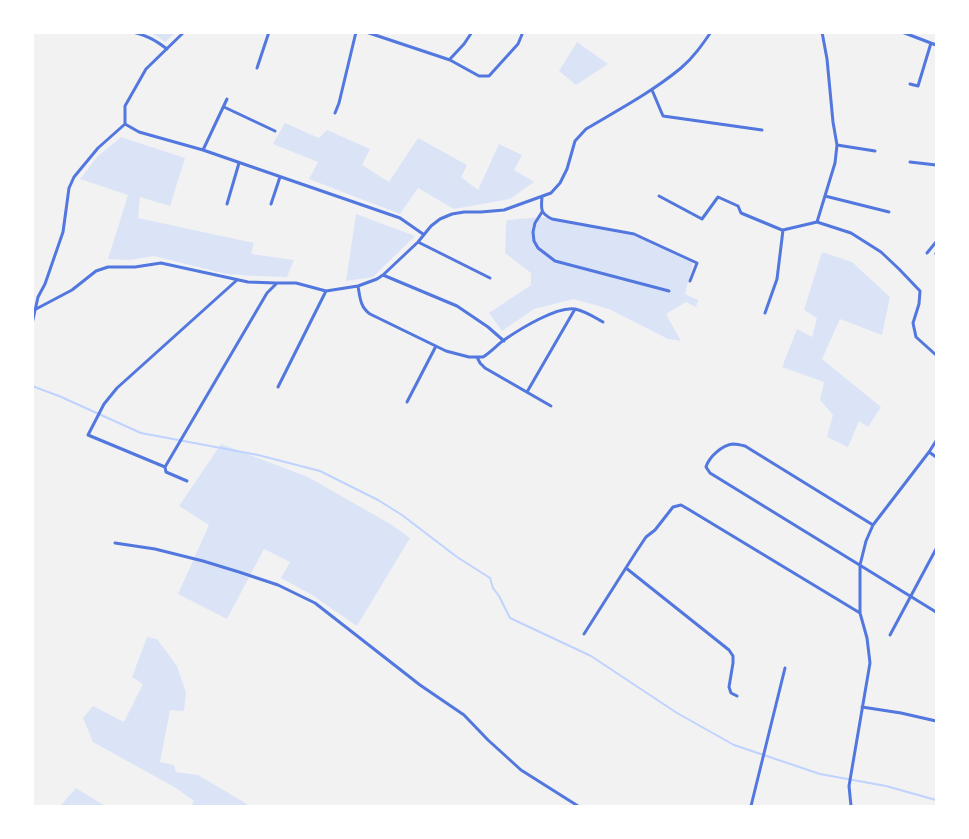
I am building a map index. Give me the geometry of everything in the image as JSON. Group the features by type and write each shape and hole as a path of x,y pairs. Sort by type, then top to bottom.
{"street":[{"path":"133,32 148,36 167,49"},
{"path":"32,324 38,297 45,284 63,232 69,188 74,177 98,148 125,124 125,106 146,69 184,32"},
{"path":"257,68 268,32"},
{"path":"334,112 339,103 356,32"},
{"path":"366,32 450,60 479,76 489,76 518,44 523,32"},
{"path":"450,60 472,32"},
{"path":"36,309 72,290 96,271 108,267 162,264 248,282 296,283 326,291 358,286 377,279 440,219 464,212 504,210 551,193 560,183 568,169 575,141 580,134 652,90 682,68 698,51 711,32"},
{"path":"817,222 835,163 837,145 822,32"},
{"path":"902,32 936,45"},
{"path":"910,84 918,86 931,43"},
{"path":"652,90 663,116 762,130"},
{"path":"203,150 227,99"},
{"path":"224,107 276,131"},
{"path":"125,124 139,132 203,150 400,218 423,234"},
{"path":"837,145 875,151"},
{"path":"910,162 936,165"},
{"path":"227,204 238,163"},
{"path":"271,204 280,176"},
{"path":"659,196 702,219 718,197 738,206 741,213 783,230 817,222 851,232 881,252 920,291 919,304 913,323 916,337 936,355"},
{"path":"825,196 889,212"},
{"path":"542,197 542,212 535,224 533,232 534,241 538,248 555,261 669,291"},
{"path":"542,212 552,218 634,234 697,263 690,281"},
{"path":"765,313 777,279 783,230"},
{"path":"418,242 490,278"},
{"path":"927,253 936,242"},
{"path":"383,275 457,306 504,340"},
{"path":"187,482 166,472 165,467 88,435 104,404 117,388 237,280"},
{"path":"165,467 267,293 277,283"},
{"path":"358,286 364,310 370,314 446,351 469,357 483,357 504,340 551,313 564,309 575,309 604,322"},
{"path":"278,387 326,291"},
{"path":"527,392 575,309"},
{"path":"407,402 436,346"},
{"path":"477,357 485,368 551,406"},
{"path":"851,806 849,786 870,663 867,638 860,613 860,565 873,525 929,452 936,440"},
{"path":"873,525 745,446 739,444 725,446 714,454 707,463 706,467 710,473 936,612"},
{"path":"929,452 936,457"},
{"path":"584,634 646,537 655,530 673,507 681,505 860,613"},
{"path":"115,543 155,549 230,569 278,585 316,603 420,685 464,715 521,770 578,806"},
{"path":"890,635 936,549"},
{"path":"626,568 728,650 733,656 729,686 731,693 737,696"},
{"path":"751,806 785,668"},
{"path":"862,707 901,713 936,722"}],"shaded area":[{"path":"152,33 175,33 165,42"},
{"path":"577,42 608,64 576,85 559,71"},
{"path":"285,123 319,138 327,130 370,149 362,165 389,182 418,138 467,165 461,177 478,190 499,144 522,155 514,170 534,182 510,199 454,209 418,188 400,214 309,179 318,162 273,144"},
{"path":"121,137 185,158 170,206 140,197 138,218 254,243 251,254 294,260 287,277 226,274 154,256 129,260 108,259 128,195 80,179 97,157"},
{"path":"356,214 415,236 373,277 346,281"},
{"path":"541,217 639,237 693,263 685,294 698,300 696,307 686,302 666,314 681,341 668,339 609,309 574,299 534,309 502,331 489,313 531,285 531,273 505,253 507,220"},
{"path":"822,252 852,262 890,297 882,335 840,319 822,359 881,407 868,427 859,421 848,447 827,437 833,415 820,400 824,382 782,367 797,329 812,337 817,318 804,310"},
{"path":"221,444 308,477 392,525 410,538 357,626 312,595 281,578 290,562 264,549 227,619 178,594 209,525 179,506"},
{"path":"147,637 157,639 177,666 186,693 184,711 170,710 160,762 174,765 176,772 198,775 247,804 247,806 191,806 194,801 176,788 93,742 83,718 93,706 124,722 143,684 132,677"},
{"path":"76,788 105,806 60,806"}],"waterway":[{"path":"32,386 59,396 141,433 258,455 320,471 378,500 402,515 457,557 490,578 493,588 510,618 591,656 677,713 734,745 820,774 886,786 936,800"}]}
